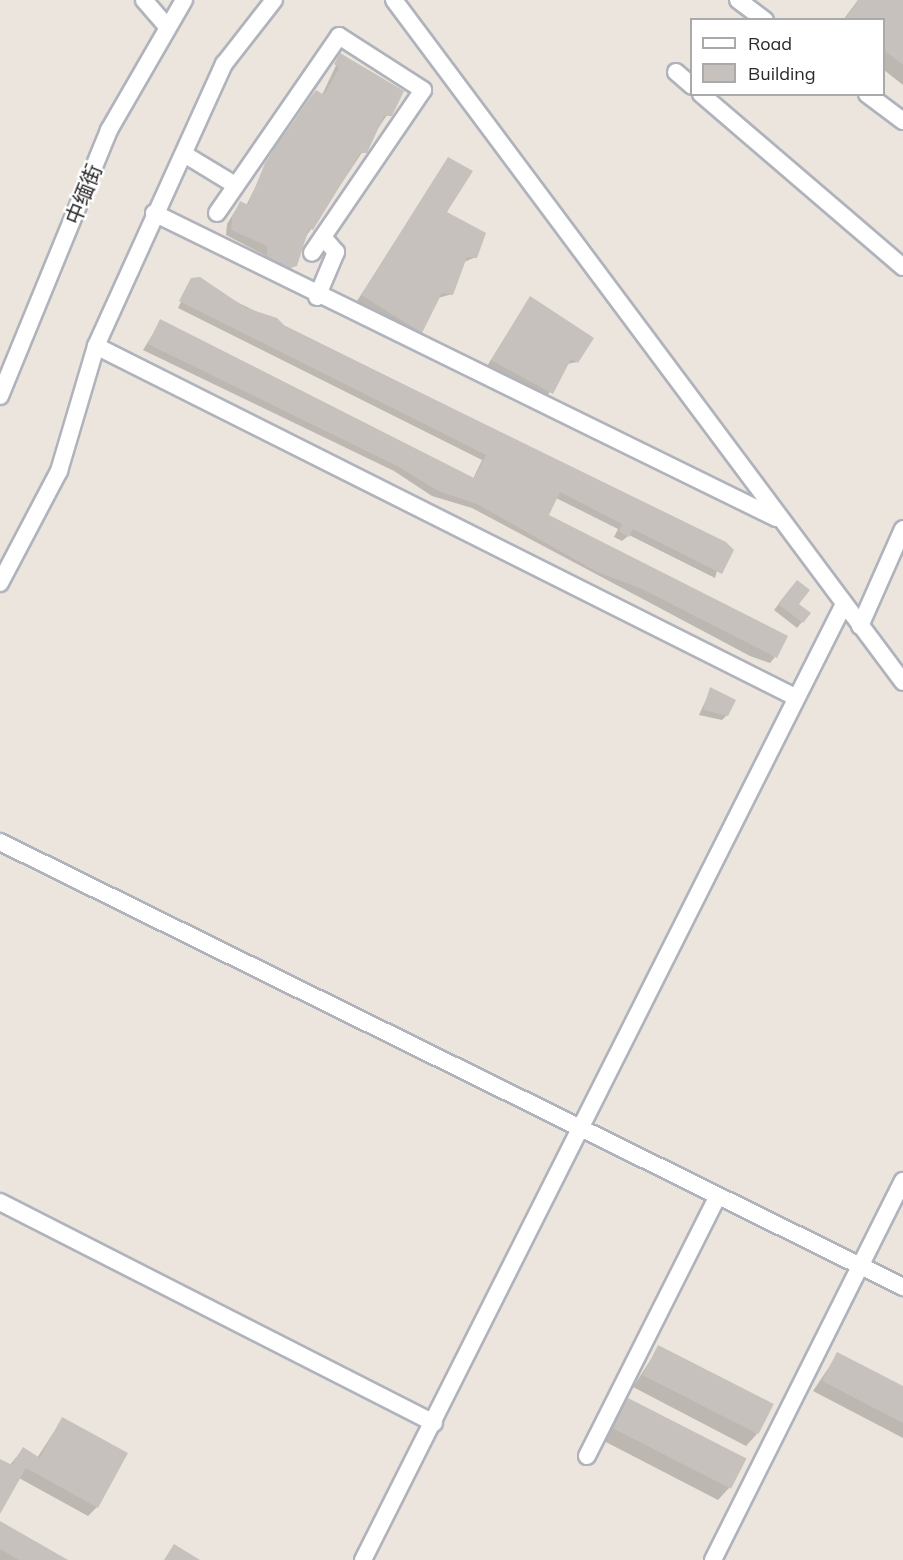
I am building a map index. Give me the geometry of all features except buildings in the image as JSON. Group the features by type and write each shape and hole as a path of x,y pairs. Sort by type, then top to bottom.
{"street":[{"path":"144,0 165,24"},
{"name":"中缅街","path":"0,396 109,130 165,24 184,0"},
{"path":"0,583 59,471 96,346 154,213 224,64 274,0"},
{"path":"393,0 903,682"},
{"path":"738,0 762,18"},
{"path":"217,213 339,36 423,90 312,253"},
{"path":"676,72 690,84"},
{"path":"704,96 903,267"},
{"path":"870,96 903,121"},
{"path":"183,154 235,185"},
{"path":"154,213 317,297 779,519"},
{"path":"317,297 336,252 323,237"},
{"path":"96,346 795,697"},
{"path":"860,626 903,529"},
{"path":"363,1560 581,1130 795,697 844,604"},
{"path":"0,842 717,1198 903,1287"},
{"path":"713,1560 903,1180"},
{"path":"587,1456 717,1198"},
{"path":"0,1202 434,1423"}]}
